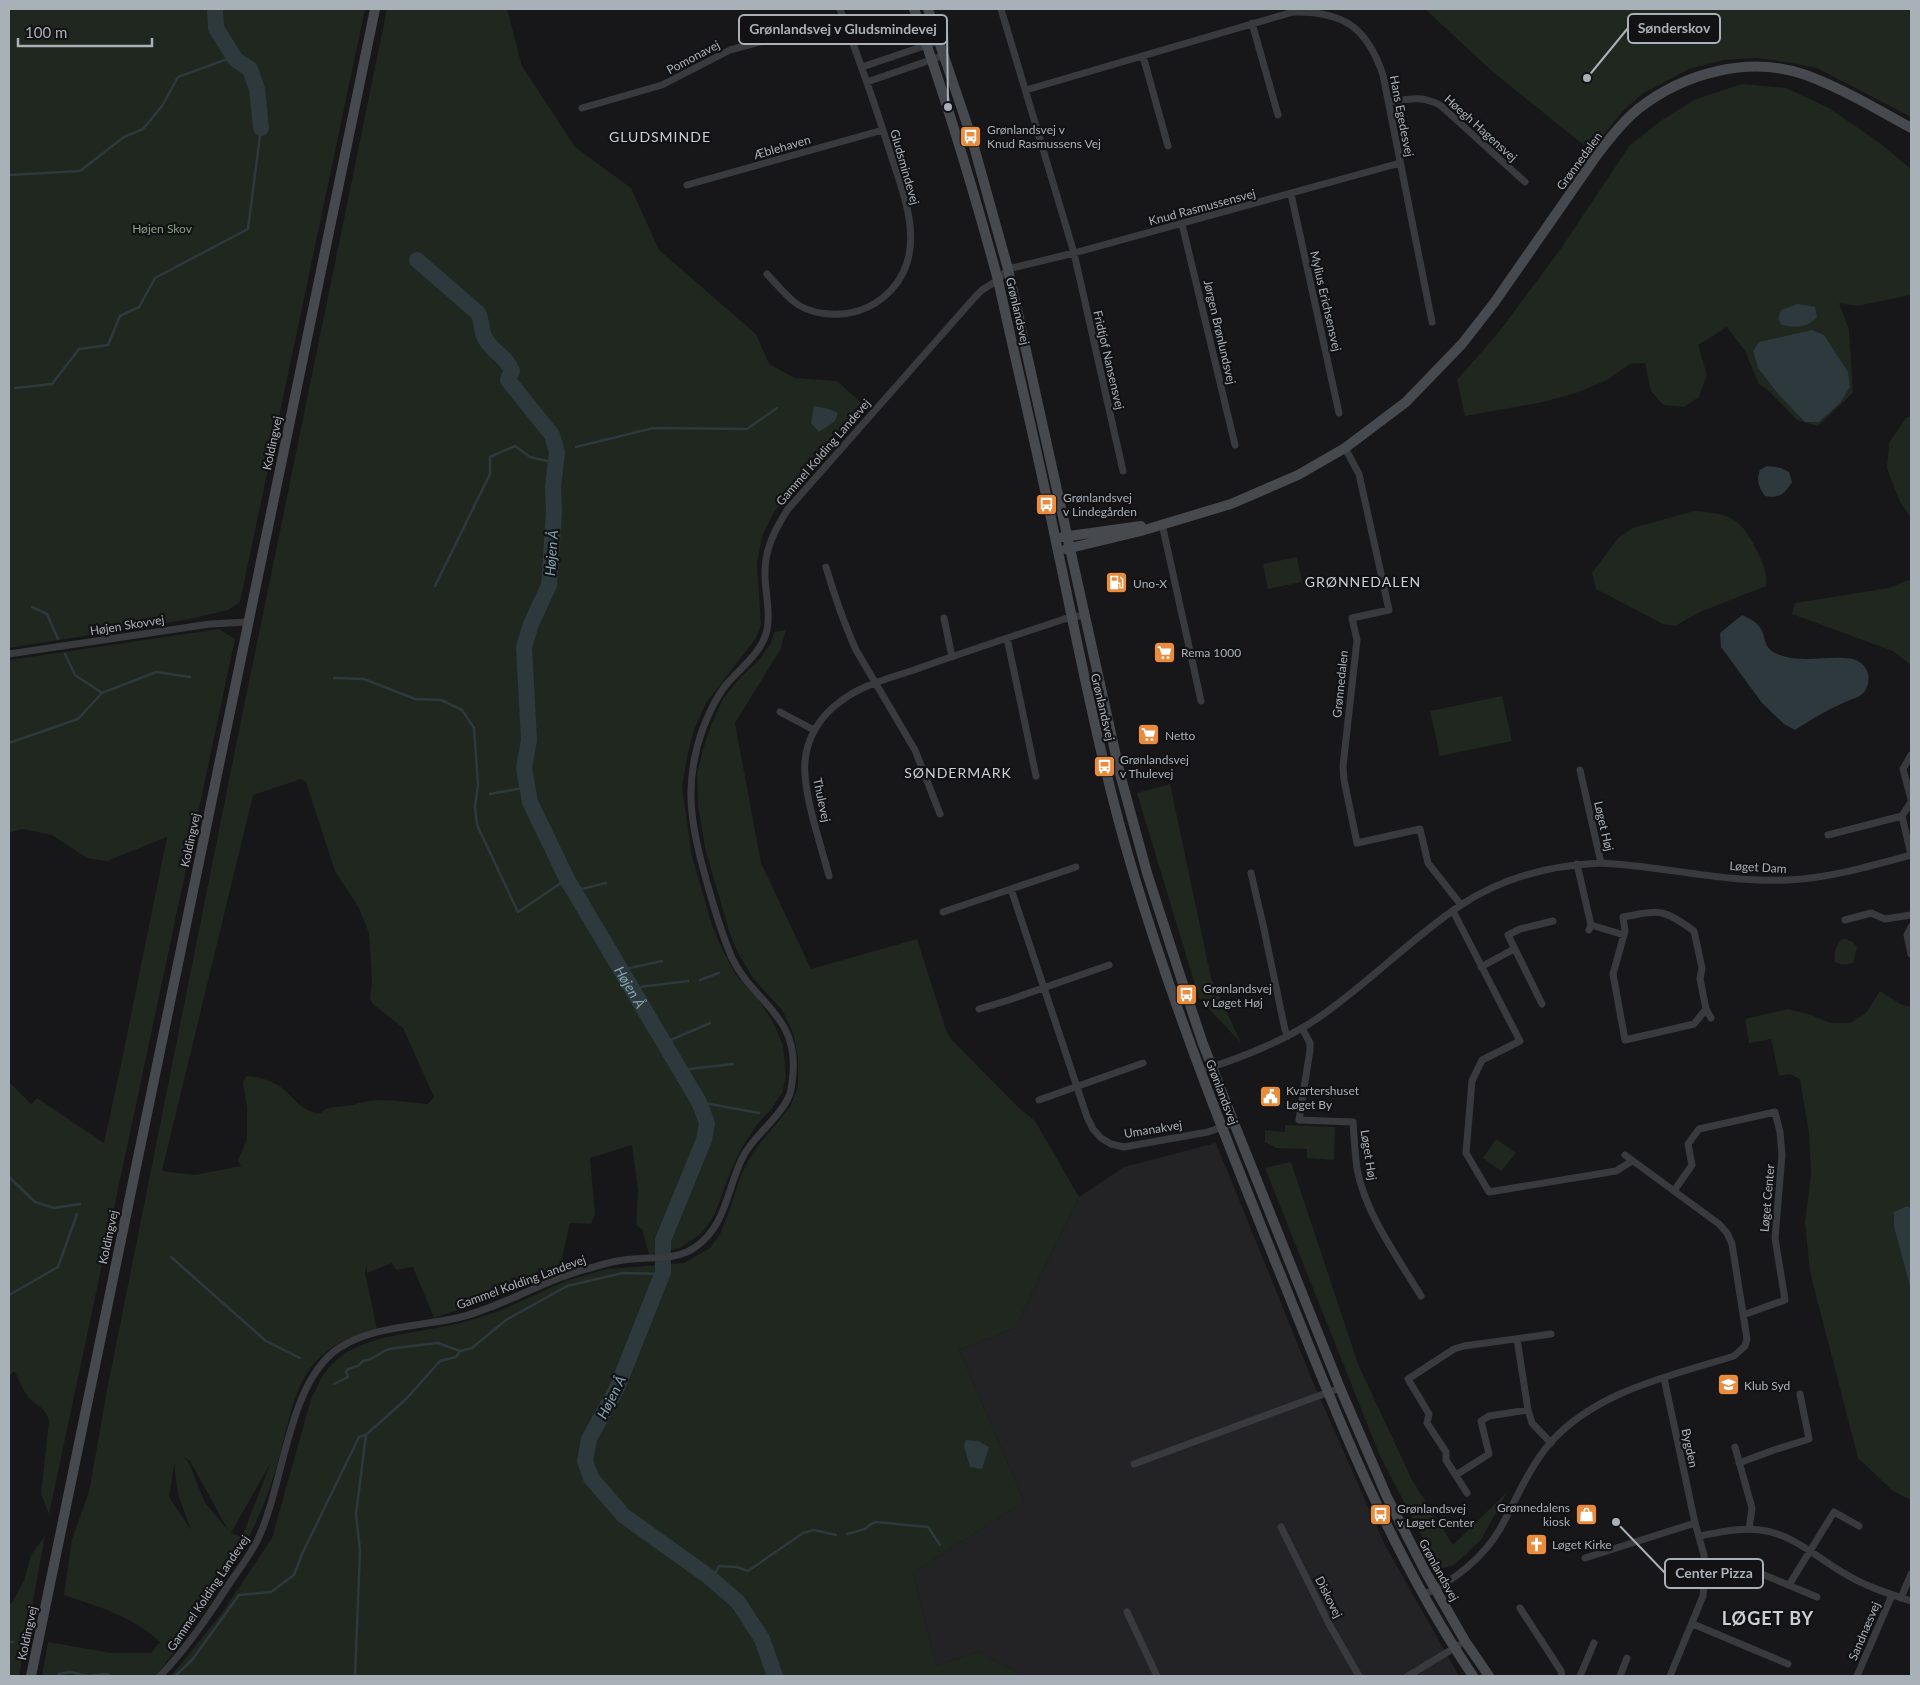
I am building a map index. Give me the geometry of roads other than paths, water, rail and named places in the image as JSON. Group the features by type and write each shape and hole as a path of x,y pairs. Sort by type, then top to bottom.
{"street":[{"name":"Koldingvej","path":"31,1676 375,9"},
{"name":"Gludsmindevej","path":"767,274 795,303 817,313 843,315 860,311 878,302 893,289 904,272 909,255 910,237 906,204 862,67 840,9"},
{"name":"Grønlandsvej","path":"914,9 957,135 998,280 1056,538 1071,618 1104,766 1131,865 1165,976 1222,1128 1328,1392 1381,1515 1423,1595 1473,1676"},
{"name":"Grønlandsvej","path":"928,9 945,55 991,202 1071,548 1120,774 1147,873 1179,972 1234,1123 1340,1388 1387,1497 1435,1590 1489,1676"},
{"name":"Fridtjof Nansensvej","path":"1001,9 1074,253 1123,472"},
{"name":"Hans Egedesvej","path":"1026,90 1293,12 1315,12 1334,16 1352,26 1367,39 1376,54 1389,102 1432,322"},
{"name":"Pomonavej","path":"582,108 662,85 730,50 844,19"},
{"path":"1252,23 1278,115"},
{"path":"862,67 939,41"},
{"path":"867,82 945,55"},
{"path":"1143,56 1168,146"},
{"name":"Grønnedalen","path":"1058,550 1123,536 1160,524 1202,514 1264,491 1298,475 1345,448 1406,402 1462,344 1494,303 1614,133 1637,110 1678,83 1706,73 1727,69 1749,67 1775,68 1804,74 1839,88 1911,128"},
{"name":"Høegh Hagensvej","path":"1389,102 1417,98 1428,99 1440,105 1525,182"},
{"name":"Æblehaven","path":"687,185 883,130"},
{"name":"Knud Rasmussensvej","path":"1008,269 1074,253 1400,164"},
{"name":"Mylius Erichsensvej","path":"1291,194 1339,413"},
{"name":"Jørgen Brønlundsvej","path":"1182,224 1235,445"},
{"name":"Gammel Kolding Landevej","path":"160,1676 196,1635 256,1544 269,1512 305,1388 314,1372 338,1348 373,1333 461,1317 493,1307 555,1279 590,1267 623,1260 656,1258 689,1252 707,1238 714,1228 723,1213 745,1154 789,1097 794,1063 785,1026 733,960 718,918 702,864 690,795 691,772 696,749 710,710 722,689 760,646 766,633 769,619 765,575 766,563 769,544 780,520 975,297 998,280 1008,269"},
{"name":"Grønnedalen","path":"1345,448 1359,474 1389,610 1352,618 1357,640 1343,766 1344,780 1357,843 1420,830 1428,863 1461,905"},
{"path":"1160,524 1201,701"},
{"name":"Grønnedalen","path":"1056,538 1160,524"},
{"path":"826,567 837,608 856,650 915,750 940,814"},
{"name":"Thulevej","path":"829,876 805,777 807,749 814,730 825,714 842,700 876,683 1007,638 1084,615"},
{"path":"944,618 952,657"},
{"name":"Højen Skovvej","path":"9,654 210,624 248,622"},
{"path":"1007,638 1036,776"},
{"path":"780,712 814,730"},
{"path":"1828,835 1902,816 1911,799 1903,769 1911,755"},
{"name":"Løget Høj","path":"1200,1070 1288,1036 1302,1028 1334,1007 1461,905 1484,892 1511,880 1545,870 1577,864 1601,863 1580,770"},
{"name":"Løget Dam","path":"1601,863 1752,879 1786,880 1843,874 1911,855 1902,816"},
{"path":"1577,864 1590,928 1624,936"},
{"path":"944,912 1076,867"},
{"path":"1251,873 1285,1030 1288,1036"},
{"name":"Umanakvej","path":"1011,889 1076,1087 1093,1129 1101,1138 1111,1144 1124,1147 1208,1132 1234,1123"},
{"path":"1453,911 1520,1041 1482,1060 1472,1081 1466,1153 1489,1192 1616,1171 1632,1161"},
{"path":"1706,1009 1694,1024 1625,1040 1612,974 1624,936 1623,918 1655,911 1672,915 1694,931 1702,968 1700,979 1706,1009 1711,1018"},
{"path":"1844,920 1871,913 1885,919 1911,915"},
{"path":"1542,1004 1508,935 1520,929 1553,921"},
{"path":"1911,927 1906,936 1911,954"},
{"path":"1481,967 1514,949"},
{"path":"979,1009 1109,965"},
{"name":"Løget Høj","path":"1302,1028 1310,1043 1310,1050 1299,1120 1352,1122 1357,1168 1375,1218 1421,1296"},
{"path":"1039,1100 1143,1063"},
{"name":"Løget Center","path":"1674,1191 1692,1165 1688,1144 1699,1129 1775,1112 1780,1132 1782,1155 1775,1238 1785,1300 1743,1315"},
{"path":"1423,1595 1435,1590 1458,1574 1487,1548 1499,1531 1526,1478 1551,1442 1571,1423 1594,1407 1641,1385 1734,1356 1745,1346 1747,1339 1732,1244 1728,1233 1719,1224 1625,1155"},
{"path":"1467,1492 1446,1460 1446,1452 1427,1423 1428,1414 1408,1379 1454,1349 1551,1334"},
{"path":"1516,1339 1532,1423 1551,1442"},
{"name":"Bygden","path":"1664,1378 1695,1523 1704,1555 1705,1573 1703,1596 1670,1676"},
{"path":"1134,1464 1340,1388"},
{"path":"1739,1463 1809,1439 1800,1394"},
{"path":"1456,1475 1489,1454 1481,1421 1489,1416 1528,1410"},
{"path":"1735,1447 1752,1508 1748,1529"},
{"path":"1789,1585 1834,1512 1859,1526"},
{"path":"1585,1558 1695,1523"},
{"name":"Diskovej","path":"1281,1527 1329,1624 1359,1676"},
{"name":"Sandnæsvej","path":"1699,1536 1748,1529 1774,1533 1809,1551 1849,1576 1892,1595 1911,1601"},
{"path":"1745,1567 1817,1597"},
{"path":"1901,1598 1911,1574"},
{"name":"Sandnæsvej","path":"1857,1676 1892,1595"},
{"path":"1520,1608 1562,1676"},
{"path":"1127,1612 1157,1676"},
{"path":"1692,1624 1788,1664"},
{"path":"1408,1676 1466,1641"},
{"path":"1580,1676 1594,1643"},
{"path":"1620,1676 1627,1658"}],"waterway":[{"name":"Højen Å","path":"215,9 216,28 236,60 250,69 257,89 261,128"},
{"path":"9,175 80,171 124,137 143,129 162,106 178,77 233,57"},
{"path":"15,388 52,384 79,349 108,345 120,316 139,307 155,278 248,229 261,128"},
{"name":"Højen Å","path":"417,260 478,313 486,340 510,366 512,371 508,380 552,435 557,452 553,487 554,512 549,585 531,624 524,647 529,740 524,768 530,802 567,879 699,1102 707,1123 704,1140 663,1240 663,1272 617,1388 589,1439 585,1461 591,1478 624,1516 708,1576 738,1602 762,1639 775,1676"},
{"path":"576,447 653,428 747,429 777,408"},
{"path":"435,586 490,474 490,457 515,446 530,457 555,463"},
{"name":"Højen Å","path":"557,452 562,451"},
{"path":"32,607 47,614 58,639"},
{"path":"65,654 75,675 102,693"},
{"path":"9,743 78,719 102,693 156,672 190,677"},
{"path":"334,678 364,679 415,699 441,700 462,710 474,728 478,785 475,806 477,825 518,912 567,879"},
{"path":"490,794 528,787"},
{"path":"574,891 606,883"},
{"path":"621,970 662,961"},
{"path":"700,980 719,973"},
{"path":"632,988 688,981"},
{"path":"664,1043 710,1023"},
{"path":"681,1070 733,1064"},
{"path":"699,1102 759,1113"},
{"path":"9,1177 35,1202 54,1208 80,1204"},
{"path":"9,1295 58,1267 77,1214"},
{"path":"171,1257 266,1341 300,1358"},
{"path":"334,1384 348,1377 346,1372 348,1369 358,1366 363,1361 371,1359 386,1350 438,1343 460,1351 472,1348 506,1320 567,1286 623,1273 662,1274"},
{"path":"175,1676 192,1660 239,1595 271,1592 294,1575 302,1554 359,1437 366,1435 406,1399 440,1361 456,1357 460,1351"},
{"path":"355,1676 360,1551 356,1514 366,1435"},
{"path":"847,1534 865,1529 876,1522 928,1527 940,1545"},
{"path":"712,1580 719,1566 737,1567 748,1571 803,1533 814,1530 836,1535"},
{"path":"57,1676 70,1672 88,1676 106,1674 111,1676"}],"place":[{"name":"Sønderskov","path":"1587,78"},
{"name":"Grønlandsvej v Gludsmindevej","path":"948,107"},
{"name":"Grønlandsvej v Knud Rasmussens Vej","path":"971,136"},
{"name":"Grønlandsvej v Lindegården","path":"1047,504"},
{"name":"Uno-X","path":"1117,583"},
{"name":"Rema 1000","path":"1165,652"},
{"name":"Netto","path":"1149,735"},
{"name":"Grønlandsvej v Thulevej","path":"1104,766"},
{"name":"Grønlandsvej v Løget Høj","path":"1187,995"},
{"name":"Kvartershuset Løget By","path":"1270,1097"},
{"name":"Klub Syd","path":"1728,1385"},
{"name":"Grønnedalens kiosk","path":"1586,1514"},
{"name":"Grønlandsvej v Løget Center","path":"1381,1515"},
{"name":"Center Pizza","path":"1616,1522"},
{"name":"Løget Kirke","path":"1536,1544"}],"district":[{"name":"GLUDSMINDE","path":"660,136"},
{"name":"GRØNNEDALEN","path":"1363,581"},
{"name":"SØNDERMARK","path":"958,772"},
{"name":"LØGET BY","path":"1768,1618"}],"park label":[{"name":"Højen Skov","path":"162,228"}]}
